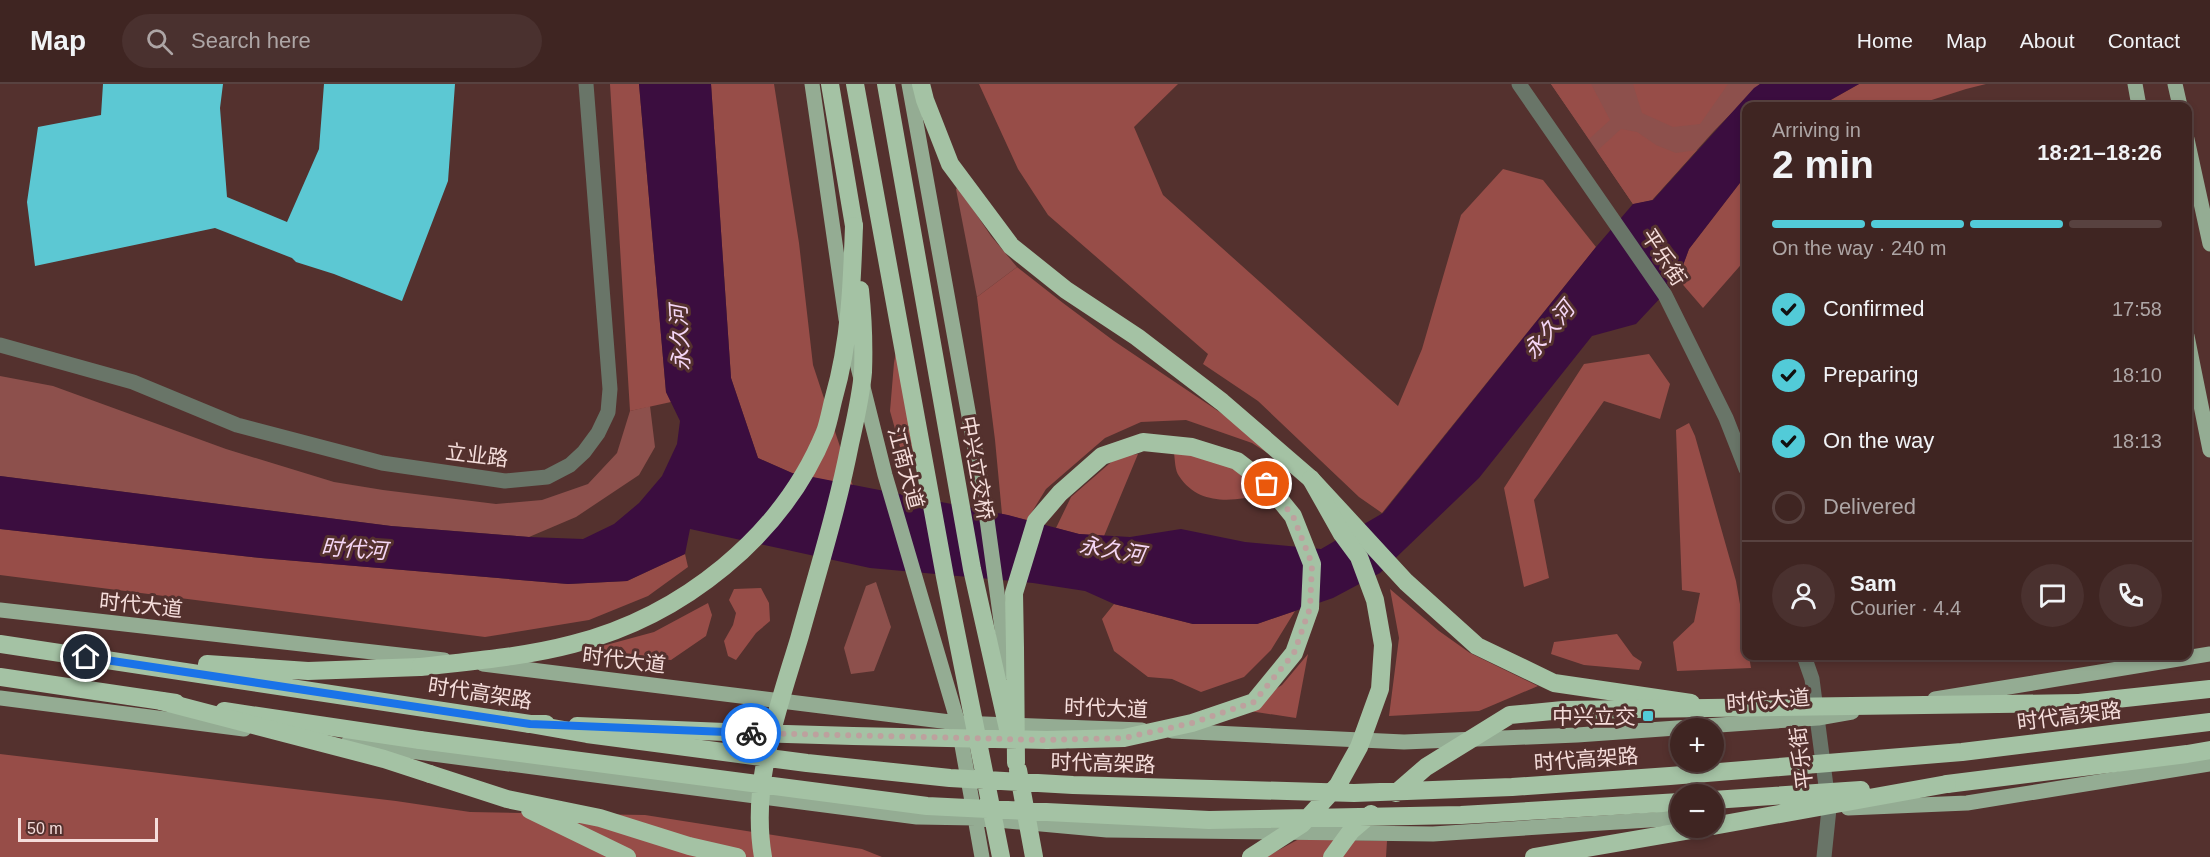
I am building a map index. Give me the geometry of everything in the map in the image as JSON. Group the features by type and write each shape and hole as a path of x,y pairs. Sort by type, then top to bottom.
{"highway":[{"path":"763,857 759,835 760,793 776,712 841,490 862,375 864,331 854,226 830,84"},
{"path":"855,84 945,577 1001,857"},
{"name":"中兴立交桥","path":"886,84 972,569 1016,763 1034,857"},
{"path":"921,84 950,164 1011,246 1066,290 1137,337 1222,402 1311,479 1406,582 1478,646 1554,683 1726,708"},
{"path":"62,653 308,671 420,668 573,644 635,623 677,601 736,558 774,516 802,477 825,431 844,357 852,300 854,226"},
{"path":"530,724 783,734 979,739 1013,739 1024,740 1047,740 1124,738 1192,723 1254,702 1294,653 1310,608 1312,564 1293,516 1267,484 1238,462 1191,447 1143,442 1102,456 1060,493 1036,521 1014,593 1016,694 1016,728 1016,740 1016,763"},
{"path":"1251,857 1302,824 1338,785 1359,747 1380,689 1383,645 1375,600 1359,557 1342,534 1311,479"},
{"name":"时代高架路","path":"0,644 668,745 950,778 1073,785 1354,793 1512,787 1962,752 2210,722"},
{"path":"0,677 565,760 927,806 1220,820 1449,816 1670,803"},
{"path":"1332,857 1351,831 1426,767 1510,715 1563,710 2079,703 2210,689"},
{"path":"161,701 384,759 507,799 600,818 689,846 737,857"},
{"path":"1724,824 1947,784 2210,750"},
{"path":"1724,799 1947,784"},
{"path":"507,799 627,857"},
{"path":"1534,857 1670,834"}],"main road":[{"name":"江南大道","path":"812,84 846,319 885,475 958,723 982,857"},
{"path":"909,84 985,506 1008,662 1012,726 1038,825 1043,857"},
{"path":"2135,84 2138,102"},
{"path":"2175,84 2179,102"},
{"path":"2192,162 2210,244"},
{"path":"2192,361 2210,450"},
{"name":"时代大道","path":"0,610 539,670 958,723 1404,742 1577,735 1818,718 2173,660"},
{"name":"时代大道","path":"2192,657 2210,654"},
{"path":"0,698 917,817 976,818 1107,831 1432,834 1670,819"},
{"path":"1724,815 1967,802 2210,764"}],"street":[{"name":"立业路","path":"0,345 133,382 237,425 382,463 505,482 547,477 570,465 585,452 598,434 608,412 610,389 586,84"},
{"name":"平乐街","path":"1519,84 1665,295 1725,418 1742,459"},
{"name":"平乐街","path":"1805,660 1812,679 1829,809 1824,857"}],"shaded area":[{"path":"610,84 639,84 666,392 671,402 630,411"},
{"path":"711,84 774,84 799,243 813,365 853,486 792,473 758,458 731,378"},
{"path":"979,84 1178,84 1134,127 1163,195 1398,406 1422,349 1461,215 1503,169 1543,180 1596,247 1382,513 1359,497 1258,401 1203,364 1208,354 1048,215 1018,169"},
{"path":"1551,84 1760,84 1652,200 1633,204"},
{"path":"1551,84 1591,84 1610,120 1589,139"},
{"path":"1633,84 1728,84 1700,124 1673,127 1642,113"},
{"path":"1859,84 1986,84 1925,102 1827,102"},
{"path":"1621,129 1637,132 1656,145 1676,153 1697,150 1652,200 1633,204 1597,151"},
{"path":"1742,180 1742,264 1703,308 1678,279 1689,249"},
{"path":"958,187 991,236 1017,267 977,297 956,189"},
{"path":"1017,267 1114,341 1233,421 1269,454 1252,443 1186,420 1141,422 1105,438 1046,489 1027,520 1002,514 977,297"},
{"path":"896,351 919,461 905,465 890,411"},
{"path":"1649,354 1670,384 1660,419 1604,401 1534,500 1549,578 1524,587 1504,488 1584,364"},
{"path":"0,376 53,386 226,449 334,482 496,504 542,500 588,484 617,453 630,411 650,406 655,447 639,475 576,517 529,537 391,526 0,476"},
{"path":"1689,423 1695,436 1736,581 1742,616 1742,660 1750,660 1751,668 1677,671 1673,642 1694,622 1700,593 1682,590 1676,430"},
{"path":"1192,450 1236,465 1265,486 1261,495 1227,500 1205,497 1196,492 1178,474 1174,453"},
{"path":"1138,454 1104,536 1079,534 1056,528 1071,497 1117,457"},
{"path":"0,529 261,558 568,584 627,581 685,554 688,567 648,596 589,620 485,637 0,575"},
{"path":"876,582 891,627 874,671 851,674 844,648 866,586"},
{"path":"761,588 769,603 770,621 756,633 736,660 728,656 724,641 733,625 736,613 729,600 734,589"},
{"path":"1390,589 1439,631 1470,653 1538,686 1479,711 1389,716 1399,638"},
{"path":"708,603 712,615 706,636 671,660 584,651 654,632"},
{"path":"1114,604 1193,624 1257,624 1295,611 1271,650 1244,677 1201,692 1172,679 1148,677 1114,651 1102,619"},
{"path":"1617,634 1633,656 1642,662 1639,670 1584,665 1551,654 1554,642"},
{"path":"1308,654 1296,718 1243,710 1282,685"},
{"path":"0,754 396,801 470,812 645,815 862,849 882,857 0,857"},
{"path":"1299,839 1387,841 1386,857 1266,857"}],"water":[{"path":"639,84 711,84 731,378 758,458 792,473 1008,515 1079,534 1130,537 1181,529 1245,542 1321,549 1383,513 1633,204 1653,200 1754,88 1760,84 1859,84 1827,102 1742,102 1742,180 1689,249 1678,279 1636,324 1592,336 1479,478 1380,573 1333,598 1257,624 1193,624 1114,604 1085,591 1033,583 870,568 690,529 685,554 627,581 568,584 261,558 0,529 0,476 391,526 583,539 614,524 639,503 662,476 677,444 680,421 666,392"}],"building":[{"path":"103,84 223,84 220,108 227,197 287,222 319,149 324,84 455,84 448,181 402,301 334,274 296,262 292,258 215,228 35,266 27,202 38,127 101,115"}],"way so far":[{"path":"751,733 1047,740 1124,738 1192,723 1254,702 1294,653 1310,608 1312,564 1293,516 1267,484"}],"place":[{"name":"中兴立交","path":"1648,716"}],"route":[{"path":"86,657 530,724 751,733"}],"water label":[{"name":"永久河","path":"1549,330"},
{"name":"永久河","path":"680,338"},
{"name":"时代河","path":"354,549"},
{"name":"永久河","path":"1112,550"}]}
